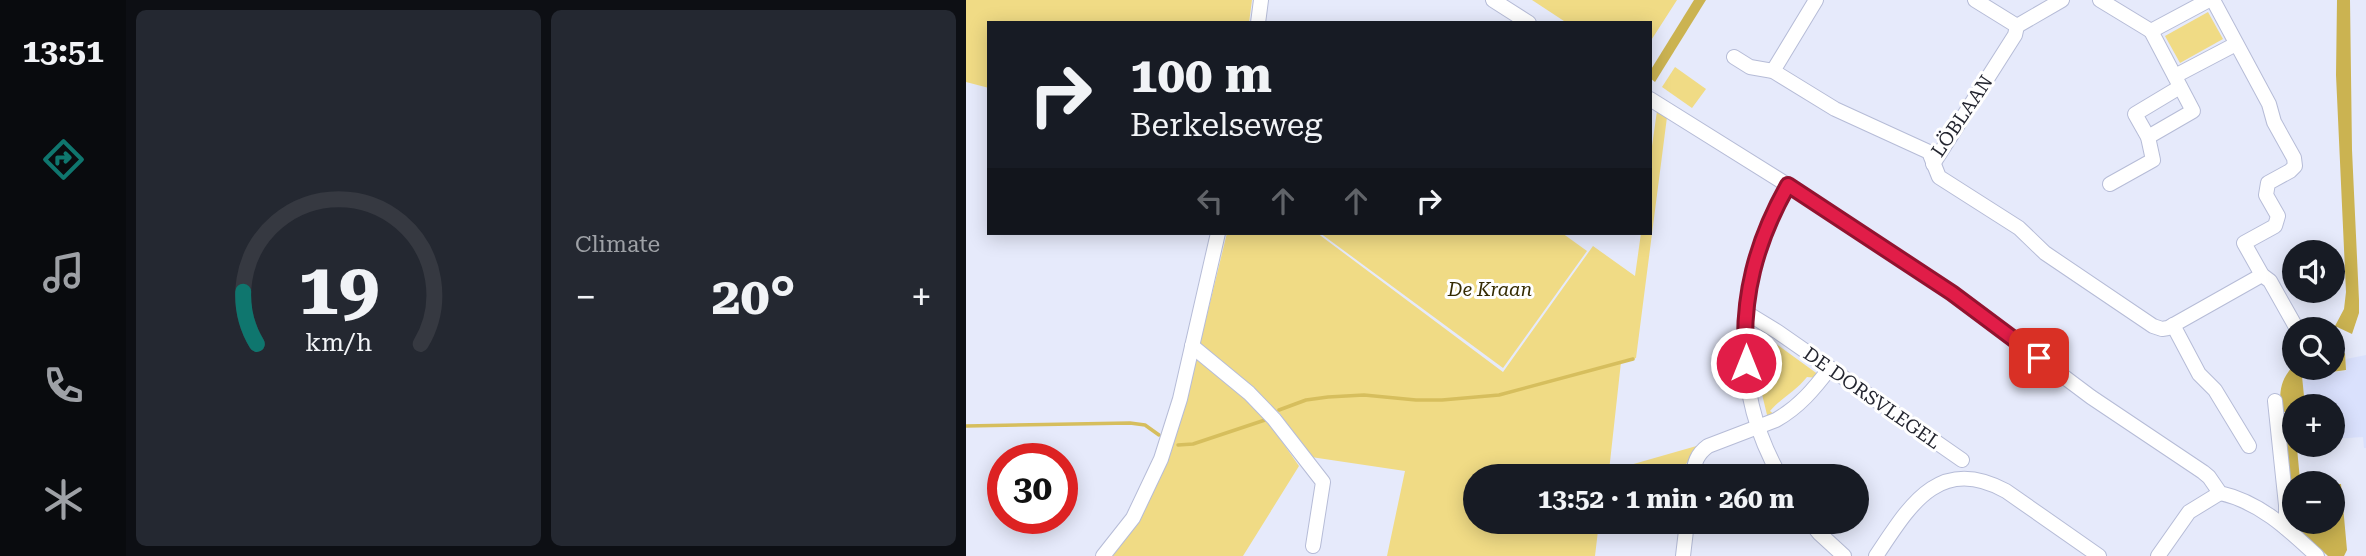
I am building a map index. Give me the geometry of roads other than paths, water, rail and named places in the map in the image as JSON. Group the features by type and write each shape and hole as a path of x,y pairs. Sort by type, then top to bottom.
{"street":[{"path":"1258,21 1261,0"},
{"path":"1493,0 1526,21"},
{"path":"1773,71 1816,0"},
{"path":"1975,0 2017,26 2062,0"},
{"path":"2101,0 2151,31 2193,111 2148,137"},
{"path":"2151,31 2211,0 2269,104 2274,122 2294,158 2295,166 2268,183 2266,195 2278,216 2275,226 2244,243 2290,317"},
{"name":"LÖBLAAN","path":"1933,163 2015,35 2017,26"},
{"path":"2110,184 2152,160 2148,137 2135,114 2177,81 2236,44"},
{"name":"LÖBLAAN","path":"1734,57 1750,67 1773,71 1835,109 1918,146 1929,152 1933,163"},
{"path":"1652,100 1788,185 1952,293 2091,397 2203,472 2220,493 2249,502 2282,525"},
{"path":"1933,163 1939,177 2019,228 2045,253 2119,305 2162,329 2262,275"},
{"path":"1775,464 1759,427 1747,381 1745,345 1751,276 1757,251 1788,185"},
{"path":"1103,556 1133,518 1152,480 1180,399 1218,235"},
{"name":"DE DORSVLEGEL","path":"1747,313 1962,460"},
{"path":"2173,325 2199,374 2215,390 2249,446"},
{"path":"1192,346 1249,393 1274,419 1323,482 1313,546"},
{"path":"1695,464 1696,458 1708,446 1776,420 1806,399 1830,369"},
{"path":"2275,401 2283,471"},
{"path":"1876,556 1916,499 1931,488 1968,478 2006,491 2099,556"},
{"path":"2158,556 2189,512 2220,493"},
{"path":"1683,556 1686,534"},
{"path":"1820,534 1844,556"},
{"path":"2293,534 2317,556"}],"waterway":[{"path":"1279,410 1306,400 1328,397 1364,395 1442,400 1499,395 1633,359"},
{"path":"1178,445 1193,444 1265,420"},
{"path":"966,426 1130,423 1145,425 1159,435"}],"park label":[{"name":"De Kraan","path":"1490,289"}]}
